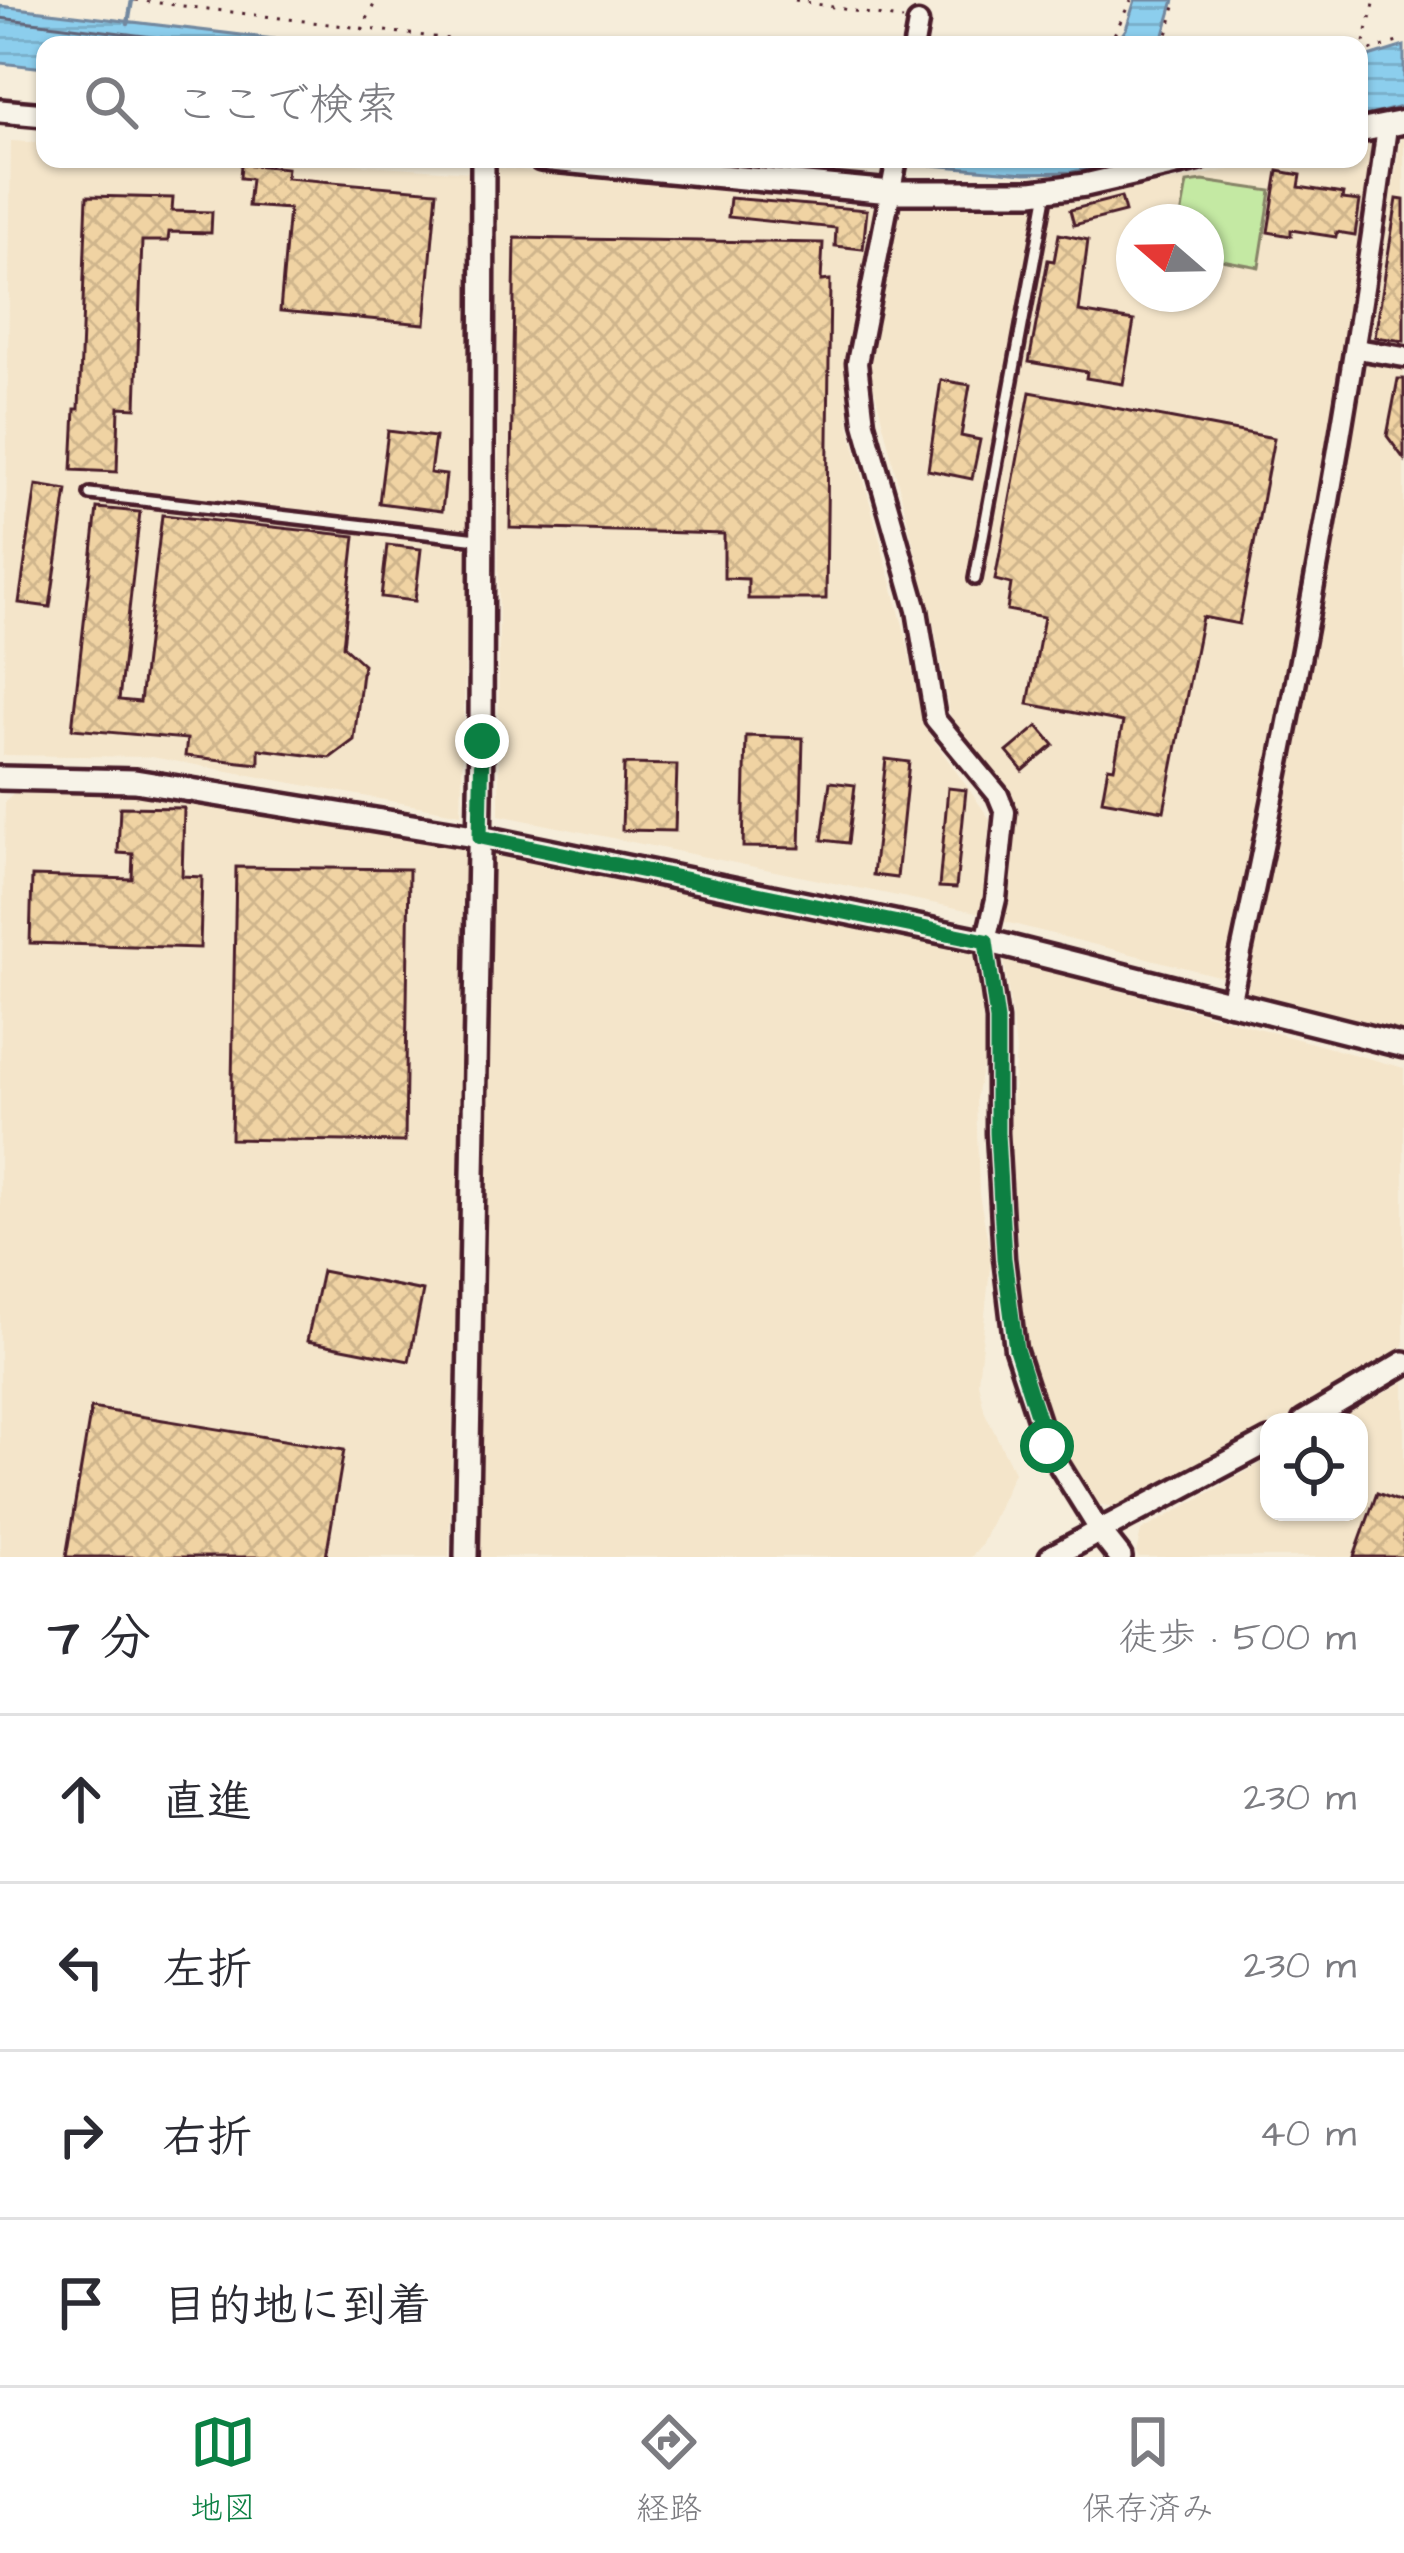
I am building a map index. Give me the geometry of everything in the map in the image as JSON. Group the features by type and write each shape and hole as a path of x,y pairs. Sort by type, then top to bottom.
{"street":[{"path":"916,36 918,22"},
{"path":"0,111 36,114"},
{"path":"1230,1004 1269,821 1395,124"},
{"path":"466,1557 480,837 483,168"},
{"path":"658,168 1032,192 1158,168"},
{"path":"895,168 857,363 864,423 917,610 934,719 998,795 1005,812 996,899 986,941 997,1020 1004,1258 1016,1349 1047,1446 1120,1557"},
{"path":"1357,350 1404,357"},
{"path":"0,778 135,781 480,837 986,941 1404,1046"},
{"path":"1319,1413 1404,1363"},
{"path":"1051,1557 1260,1446"}],"lane":[{"path":"975,579 1045,202"},
{"path":"90,494 483,539"}],"path":[{"path":"135,0 416,36"},
{"path":"362,30 376,0"},
{"path":"795,0 918,22"},
{"path":"1113,36 1131,0"},
{"path":"1167,36 1177,0"},
{"path":"1365,36 1375,0"},
{"path":"1368,51 1404,40"}],"shaded area":[{"path":"1404,137 1404,345 1369,339"},
{"path":"11,141 36,142 36,168 470,172 469,520 461,814 152,757 3,755"},
{"path":"1376,141 1300,625 1226,978 1005,922 1011,812 950,715 935,629 869,368 902,203 1066,202 1238,168 1368,168 1368,142"},
{"path":"498,168 877,207 845,356 849,425 905,633 923,725 990,819 981,913 499,815"},
{"path":"1367,361 1404,367 1404,1039 1252,998 1247,990"},
{"path":"17,790 138,795 459,845 468,853 449,1557 0,1557 5,801"},
{"path":"491,854 978,951 985,1056 976,1098 979,1194 991,1258 978,1382 985,1413 1014,1472 981,1546 971,1557 478,1557"},
{"path":"1004,959 1404,1068 1404,1346 1356,1381 1296,1413 1260,1413 1260,1432 1115,1507 1096,1504 1063,1455 1027,1360 1009,1139 1016,1050"},
{"path":"1404,1382 1404,1557 1139,1557 1136,1553 1141,1531 1260,1464 1260,1521 1368,1521 1368,1413 1349,1413"}],"green space":[{"path":"1187,183 1271,191 1259,267 1224,260 1224,204 1183,204"}],"water":[{"path":"1135,0 1174,0 1164,36 1121,36"},
{"path":"0,6 249,36 36,36 36,67 0,63"},
{"path":"1404,46 1404,106 1368,116 1368,57"},
{"path":"966,168 1093,168 1072,172"}],"building":[{"path":"241,168 287,168 286,178 437,191 425,324 280,311 289,209 248,206 251,179 240,178"},
{"path":"1278,171 1301,175 1299,187 1360,201 1355,235 1268,232"},
{"path":"87,196 173,198 172,211 212,212 211,233 169,232 168,241 142,241 136,408 119,407 117,472 72,470 75,409 79,409"},
{"path":"1121,197 1123,204 1116,204 1116,214 1074,225 1070,210"},
{"path":"730,198 867,210 863,249 835,246 836,228 728,217"},
{"path":"1397,199 1404,200 1404,341 1375,337"},
{"path":"1059,234 1088,240 1079,312 1134,321 1123,384 1029,362 1048,260 1054,261"},
{"path":"515,238 823,243 821,281 830,280 826,599 748,599 748,579 724,578 724,534 510,528"},
{"path":"1398,379 1404,379 1404,459 1387,436"},
{"path":"941,380 970,385 961,436 980,440 972,479 928,470"},
{"path":"1030,392 1274,438 1239,624 1202,617 1164,811 1102,800 1123,722 1028,704 1044,617 1007,610 1011,584 995,580"},
{"path":"388,431 435,437 430,473 446,475 442,511 379,503"},
{"path":"36,485 67,490 50,607 19,603"},
{"path":"97,508 140,512 119,700 140,702 162,515 355,536 343,646 363,664 354,740 330,758 259,749 259,764 185,756 187,739 72,729"},
{"path":"387,545 421,549 415,601 381,597"},
{"path":"1038,726 1054,745 1023,771 1007,752"},
{"path":"746,736 803,738 800,848 743,847"},
{"path":"886,759 909,762 897,878 873,875"},
{"path":"624,764 677,765 675,831 622,830"},
{"path":"830,782 855,785 848,843 822,840"},
{"path":"948,788 966,790 956,888 939,887"},
{"path":"120,807 184,808 182,876 202,877 200,948 30,943 32,876 132,879 133,854 118,853"},
{"path":"236,867 409,869 405,1142 231,1139"},
{"path":"322,1271 423,1291 409,1361 307,1341"},
{"path":"91,1408 344,1450 326,1557 66,1557"},
{"path":"1377,1493 1404,1503 1404,1557 1354,1557"}],"waterway":[{"path":"128,24 132,0"}],"route":[{"path":"482,741 480,837 986,941 997,1020 1004,1258 1016,1349 1047,1446"}]}
